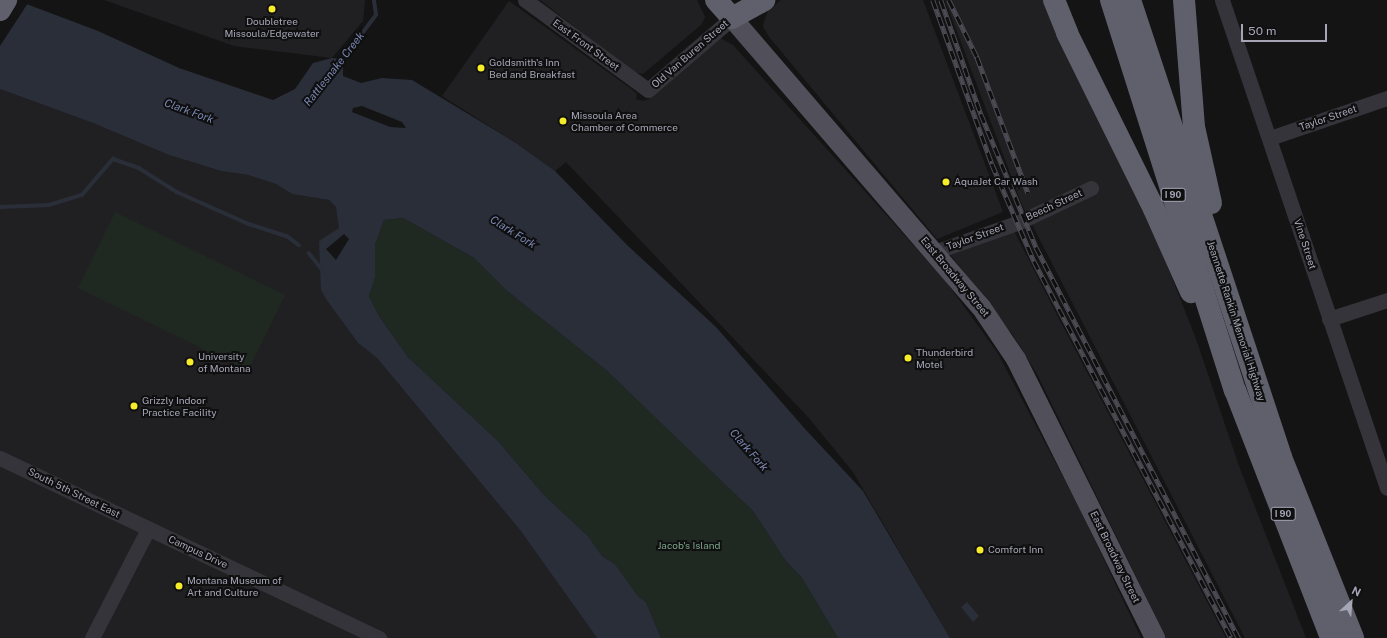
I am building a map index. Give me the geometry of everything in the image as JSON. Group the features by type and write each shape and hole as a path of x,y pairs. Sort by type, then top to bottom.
{"highway":[{"path":"0,10 6,0"},
{"name":"East Broadway Street","path":"716,0 736,9"},
{"path":"736,9 764,0"},
{"path":"1054,0 1067,33 1154,209 1235,390"},
{"name":"Jeannette Rankin Memorial Highway","path":"1111,0 1235,390 1331,638"},
{"name":"Jeannette Rankin Memorial Highway","path":"1130,0 1240,329 1280,457 1353,638"},
{"path":"1184,0 1194,127 1240,329"}],"main road":[{"name":"East Broadway Street","path":"736,9 934,252 981,307 1016,359 1154,638"}],"street":[{"name":"East Front Street","path":"525,0 648,90"},
{"name":"Vine Street","path":"1222,0 1270,138 1387,488"},
{"name":"Old Van Buren Street","path":"648,90 736,9"},
{"name":"Taylor Street","path":"1270,138 1387,98"},
{"name":"Beech Street","path":"1016,223 1091,188"},
{"name":"Taylor Street","path":"934,252 1016,223"},
{"path":"1329,318 1387,300"},
{"name":"South 5th Street East","path":"0,458 148,529"},
{"path":"92,638 148,529"},
{"name":"Campus Drive","path":"148,529 379,638"}],"shaded area":[{"path":"104,0 365,0 363,21 332,58 234,46"},
{"path":"540,0 697,0 705,17 702,24 643,74 633,72"},
{"path":"781,0 923,0 1003,212 937,239 770,38 763,27 764,21 768,11"},
{"path":"945,0 1044,0 1138,191 1196,339 1239,466 1306,638 1245,638 1022,205"},
{"path":"509,1 630,88 637,94 636,99 643,101 649,99 720,38 733,45 944,279 997,352 1079,507 1141,638 950,638 853,472 808,417 566,162 555,171 516,143 442,96"},
{"name":"University of Montana","path":"0,89 93,123 169,155 221,171 248,175 276,184 292,194 329,200 336,207 339,228 319,242 328,302 358,343 377,358 520,530 597,638 0,638"},
{"path":"1013,229 1226,638 1166,638 1037,374 1013,335 948,252"}],"green space":[{"path":"115,212 285,295 248,371 78,288"},
{"name":"Jacob's Island","path":"403,218 474,258 507,291 606,370 710,469 753,511 785,560 802,578 838,638 661,638 646,602 638,596 615,564 602,556 588,536 544,495 498,441 408,357 379,316 369,296 375,278 375,245 384,220"}],"water":[{"name":"Clark Fork","path":"0,0 16,0 98,31 179,68 273,100 295,89 313,63 332,58 343,59 343,76 361,83 382,78 412,80 516,143 555,171 627,245 716,327 806,430 863,491 950,638 838,638 802,578 785,560 753,511 606,370 507,291 474,258 403,218 384,220 375,245 375,278 369,296 379,316 408,357 498,441 544,495 588,536 602,556 615,564 638,596 646,602 661,638 597,638 520,530 377,358 358,343 328,302 321,290 319,241 339,228 336,207 329,200 292,194 276,184 248,175 221,171 169,155 93,123 0,89","holes":["362,106 402,122 406,128 390,127 352,112 353,108","344,234 349,239 336,260 326,249"]},
{"path":"967,602 979,616 973,622 961,607"}],"pier":[{"path":"0,0 21,0 28,3 0,46"}],"waterway":[{"name":"Rattlesnake Creek","path":"340,63 376,15 374,0"},
{"path":"0,207 49,205 82,195 113,159 139,168 177,192 249,224 287,236 299,245"},
{"path":"309,253 323,270"}],"railway":[{"path":"933,0 992,164 1034,261 1231,638"},
{"path":"941,0 981,114 1036,247 1239,638"},
{"path":"949,0 977,57 1028,193"}],"place":[{"name":"Doubletree Missoula/Edgewater","path":"272,9"},
{"name":"Goldsmith's Inn Bed and Breakfast","path":"481,68"},
{"name":"Missoula Area Chamber of Commerce","path":"563,121"},
{"name":"AquaJet Car Wash","path":"946,182"},
{"name":"Thunderbird Motel","path":"908,358"},
{"name":"University of Montana","path":"190,362"},
{"name":"Grizzly Indoor Practice Facility","path":"134,406"},
{"name":"Comfort Inn","path":"980,550"},
{"name":"Montana Museum of Art and Culture","path":"179,586"}]}
